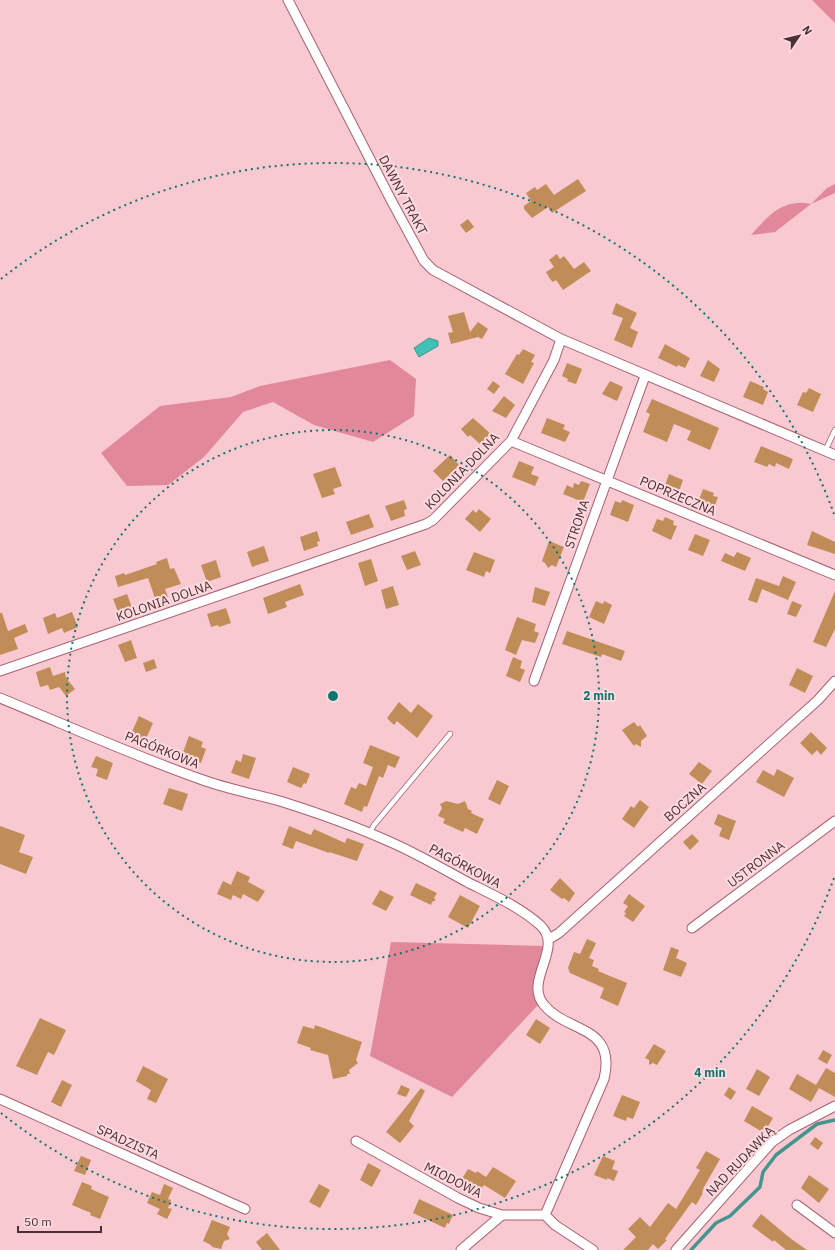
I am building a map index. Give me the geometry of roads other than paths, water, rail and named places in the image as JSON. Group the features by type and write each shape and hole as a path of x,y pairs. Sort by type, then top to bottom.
{"street":[{"name":"DAWNY TRAKT","path":"288,0 424,261 433,270 561,339"},
{"path":"561,339 645,376 835,455"},
{"name":"KOLONIA DOLNA","path":"0,671 426,524 439,515 511,441 554,360 561,339"},
{"name":"STROMA","path":"534,681 645,376"},
{"name":"POPRZECZNA","path":"511,441 835,576"},
{"name":"BOCZNA","path":"549,939 560,933 754,758 818,700 835,681"},
{"name":"PAGÓRKOWA","path":"0,698 201,779 284,802 398,845 509,904 541,926 549,939"},
{"name":"USTRONNA","path":"692,928 835,821"},
{"path":"549,939 548,948 539,978 539,998 549,1011 595,1037 606,1055 607,1066 604,1079 545,1215 555,1225 593,1250"},
{"name":"SPADZISTA","path":"0,1099 245,1209"},
{"name":"NAD RUDAWKĄ","path":"676,1250 772,1142 789,1130 835,1106"},
{"name":"MIODOWA","path":"356,1142 458,1198 502,1215 545,1215"},
{"path":"797,1205 835,1233"},
{"path":"461,1250 502,1215"}],"lane":[{"path":"825,451 835,430"},
{"path":"369,834 374,825 450,734"}],"water":[{"path":"429,338 438,341 438,346 419,357 414,348"}],"waterway":[{"path":"691,1250 716,1223 730,1216 760,1187 763,1172 776,1155 817,1124 835,1120"}]}
